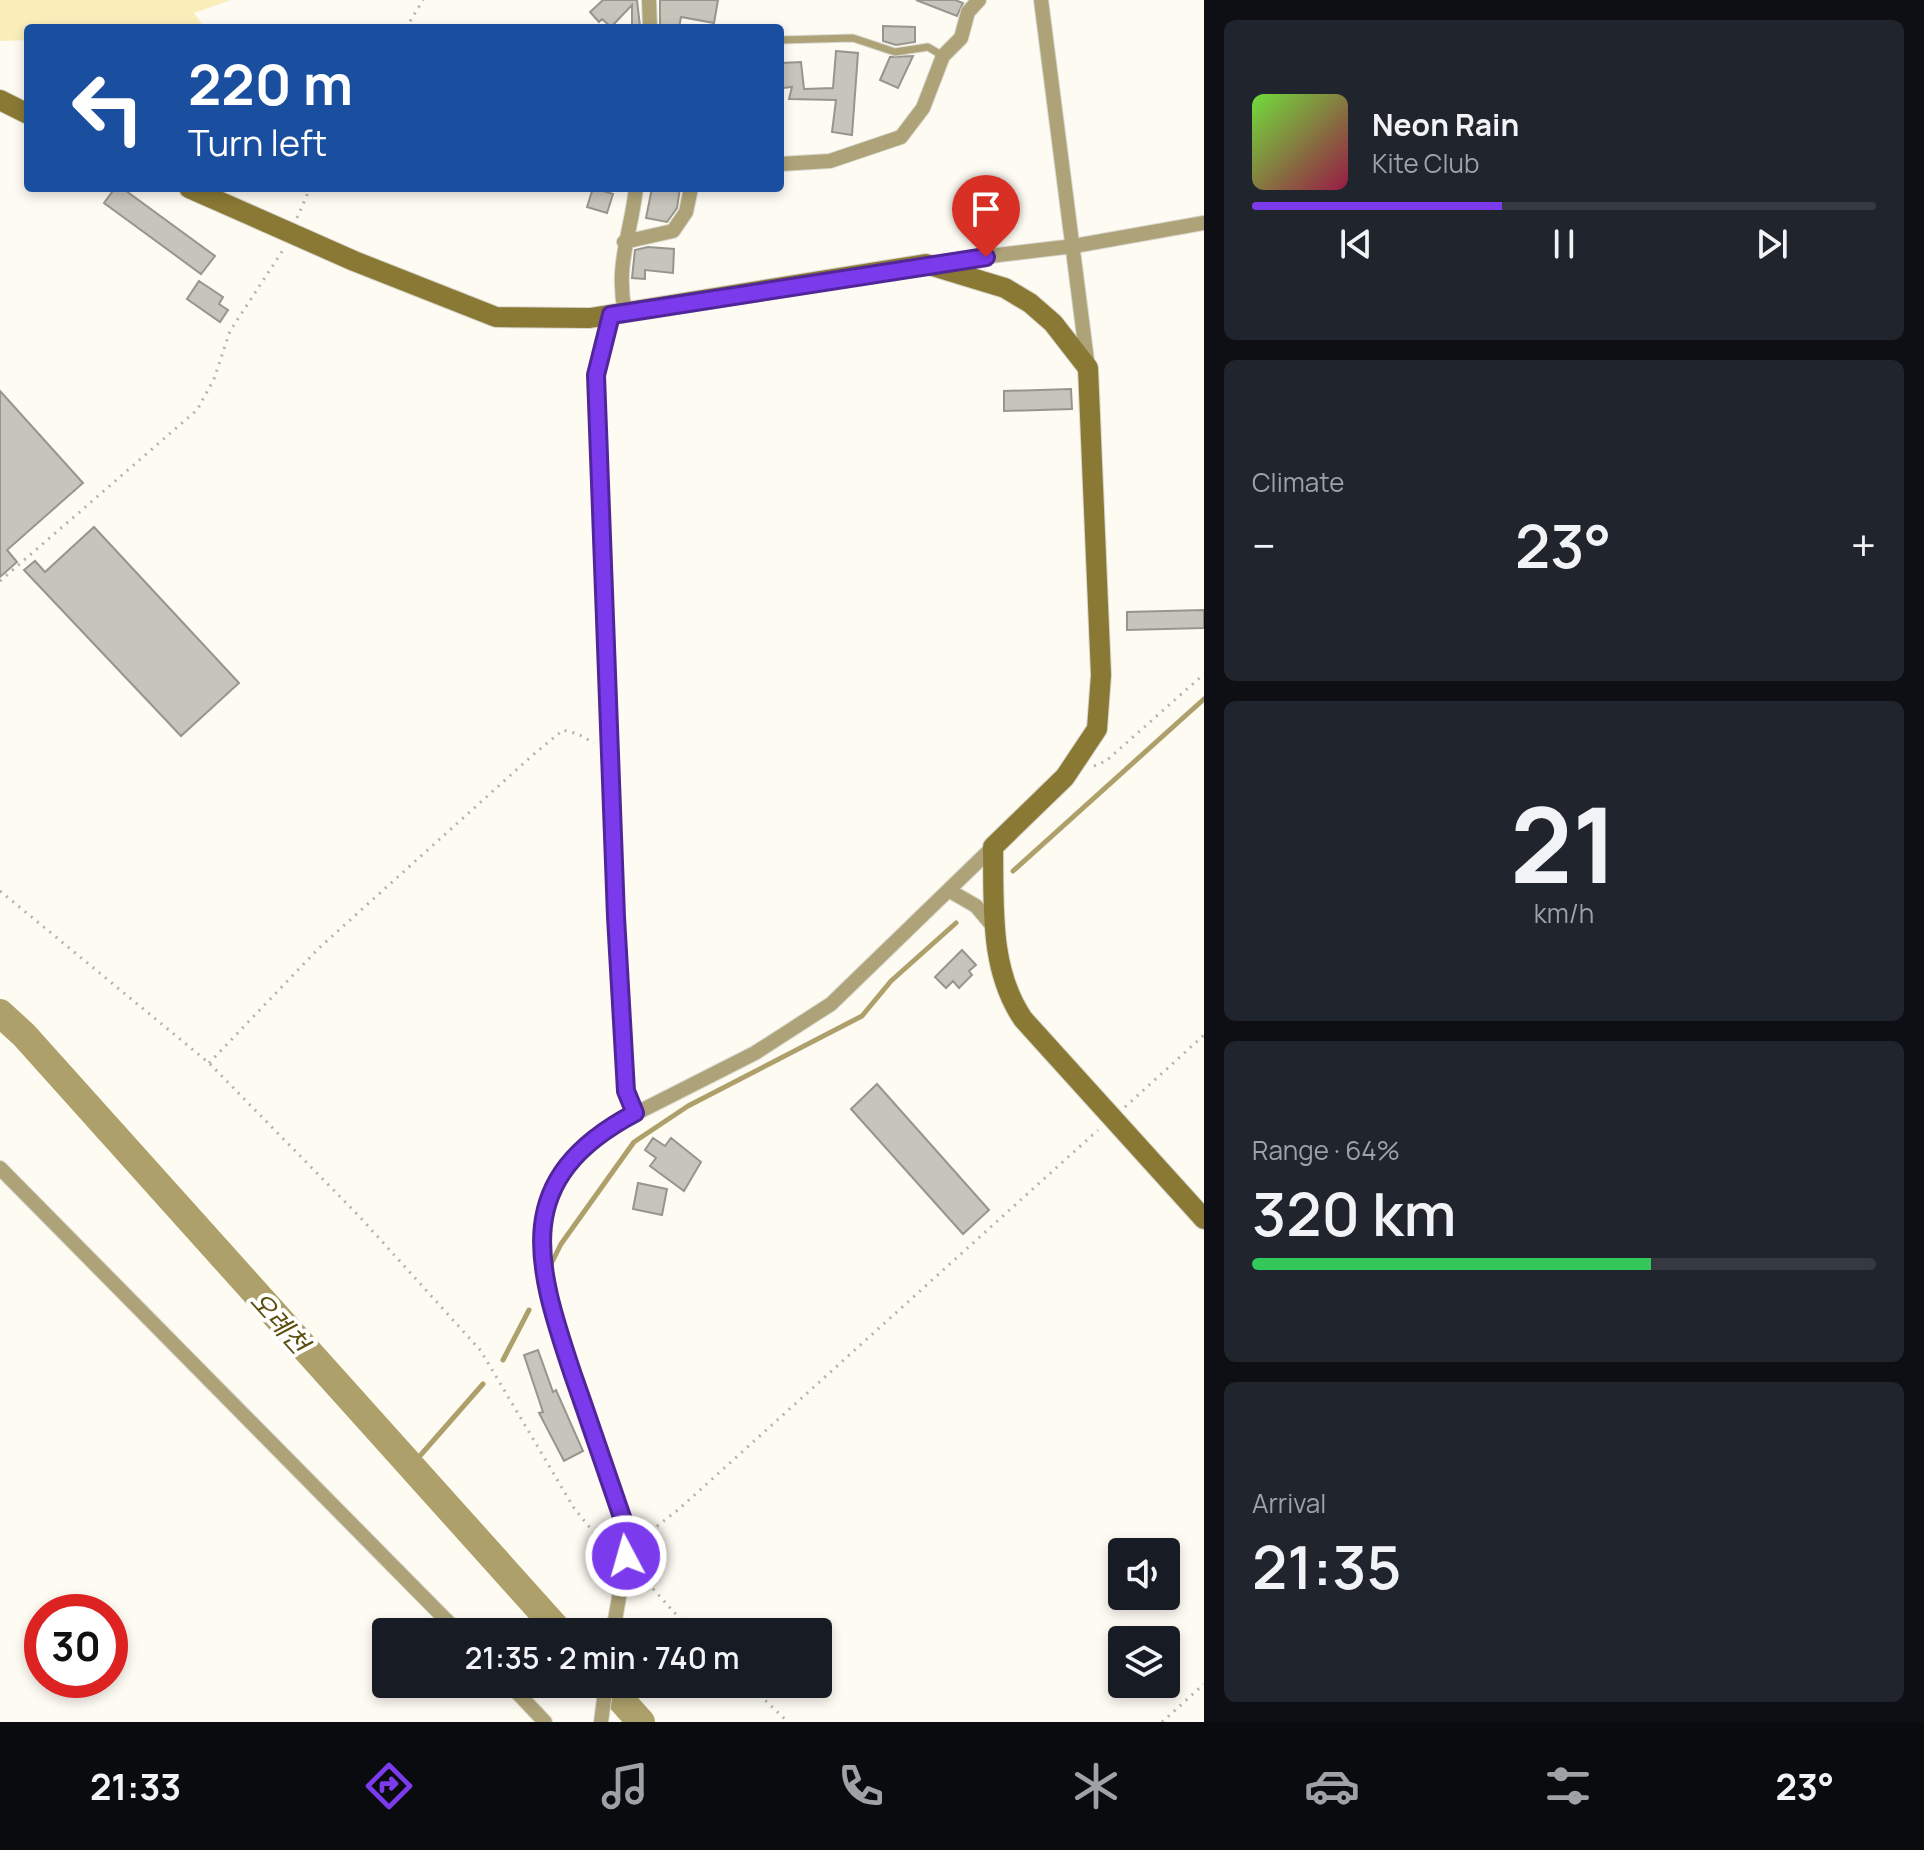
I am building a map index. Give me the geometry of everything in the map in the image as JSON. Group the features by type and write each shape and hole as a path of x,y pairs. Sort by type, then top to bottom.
{"street":[{"path":"649,0 650,24"},
{"path":"784,164 830,161 901,137 923,108 943,56 961,38 968,12 979,0"},
{"path":"615,1618 626,1556 623,1520 546,1292 540,1240 550,1194 568,1166 611,1126 790,1034 849,989 1061,781 1097,729 1101,675 1088,368 1043,3"},
{"path":"0,100 24,112"},
{"path":"198,192 447,300 496,317 590,318 926,264 1074,246 1204,223"},
{"path":"635,192 624,242 618,314 596,375 626,1091 635,1113"},
{"path":"624,242 673,231 686,212 690,192"},
{"path":"926,264 1005,288 1030,303 1053,323 1088,368"},
{"path":"993,847 995,930 1007,996 1023,1019 1204,1219"},
{"path":"950,891 976,906 995,930"},
{"path":"0,1168 444,1618"},
{"path":"522,1698 545,1722"},
{"path":"601,1722 604,1698"}],"lane":[{"path":"784,40 853,38 895,52 928,47 943,56"}],"path":[{"path":"408,24 423,0"},
{"path":"0,581 197,410 214,379 230,331 292,235 305,192"},
{"path":"1061,781 1106,761 1204,674"},
{"path":"209,1063 319,948 563,730 578,734 594,744 610,760"},
{"path":"0,891 209,1063 359,1216 481,1351 574,1508 595,1534 626,1556 680,1618"},
{"path":"626,1556 639,1540 679,1509 1204,1035"},
{"path":"1162,1722 1204,1684"},
{"path":"763,1698 788,1722"}],"shaded area":[{"path":"0,0 231,0 194,13 202,24 24,24 24,40 0,41"}],"building":[{"path":"603,0 637,0 640,24 632,24 632,5 614,24 608,24 602,19 599,22 590,12"},
{"path":"660,0 718,0 714,23 681,17 680,24 660,24"},
{"path":"916,0 955,0 963,3 957,16"},
{"path":"883,26 915,27 915,42 896,45 883,41"},
{"path":"836,51 858,53 852,135 832,132 836,100 789,99 792,87 784,88 784,63 801,62 804,89 833,88"},
{"path":"913,56 898,88 880,80 890,57"},
{"path":"112,192 127,192 215,256 201,274 104,203"},
{"path":"592,192 613,194 607,213 587,207"},
{"path":"651,192 679,192 677,208 667,222 646,218"},
{"path":"648,247 674,249 673,273 645,270 645,279 632,278 635,250"},
{"path":"199,281 223,297 219,304 228,310 220,322 187,299"},
{"path":"1071,389 1072,409 1004,411 1004,391"},
{"path":"0,391 83,483 7,550 17,562 0,577"},
{"path":"94,527 239,683 181,736 24,570 35,561 45,572"},
{"path":"1204,610 1204,628 1127,630 1127,612"},
{"path":"962,950 976,965 969,971 972,975 959,988 953,981 946,988 935,977"},
{"path":"877,1084 989,1210 963,1234 851,1109"},
{"path":"653,1138 665,1146 671,1138 701,1162 684,1191 650,1166 656,1158 645,1150"},
{"path":"638,1183 667,1189 662,1215 633,1209"},
{"path":"538,1350 553,1392 556,1390 583,1451 564,1461 539,1413 543,1412 524,1355"}],"waterway":[{"path":"1013,871 1204,699"},
{"path":"547,1272 561,1244 634,1142 688,1106 862,1016 891,981 956,923"},
{"name":"오례천","path":"0,1013 24,1035 547,1618"},
{"path":"503,1360 529,1310"},
{"path":"411,1466 483,1384"},
{"name":"오례천","path":"620,1698 641,1722"}],"route":[{"path":"626,1556 623,1520 546,1292 540,1240 550,1194 562,1174 574,1158 611,1126 635,1113 626,1091 616,917 596,375 611,315 986,257"}]}
